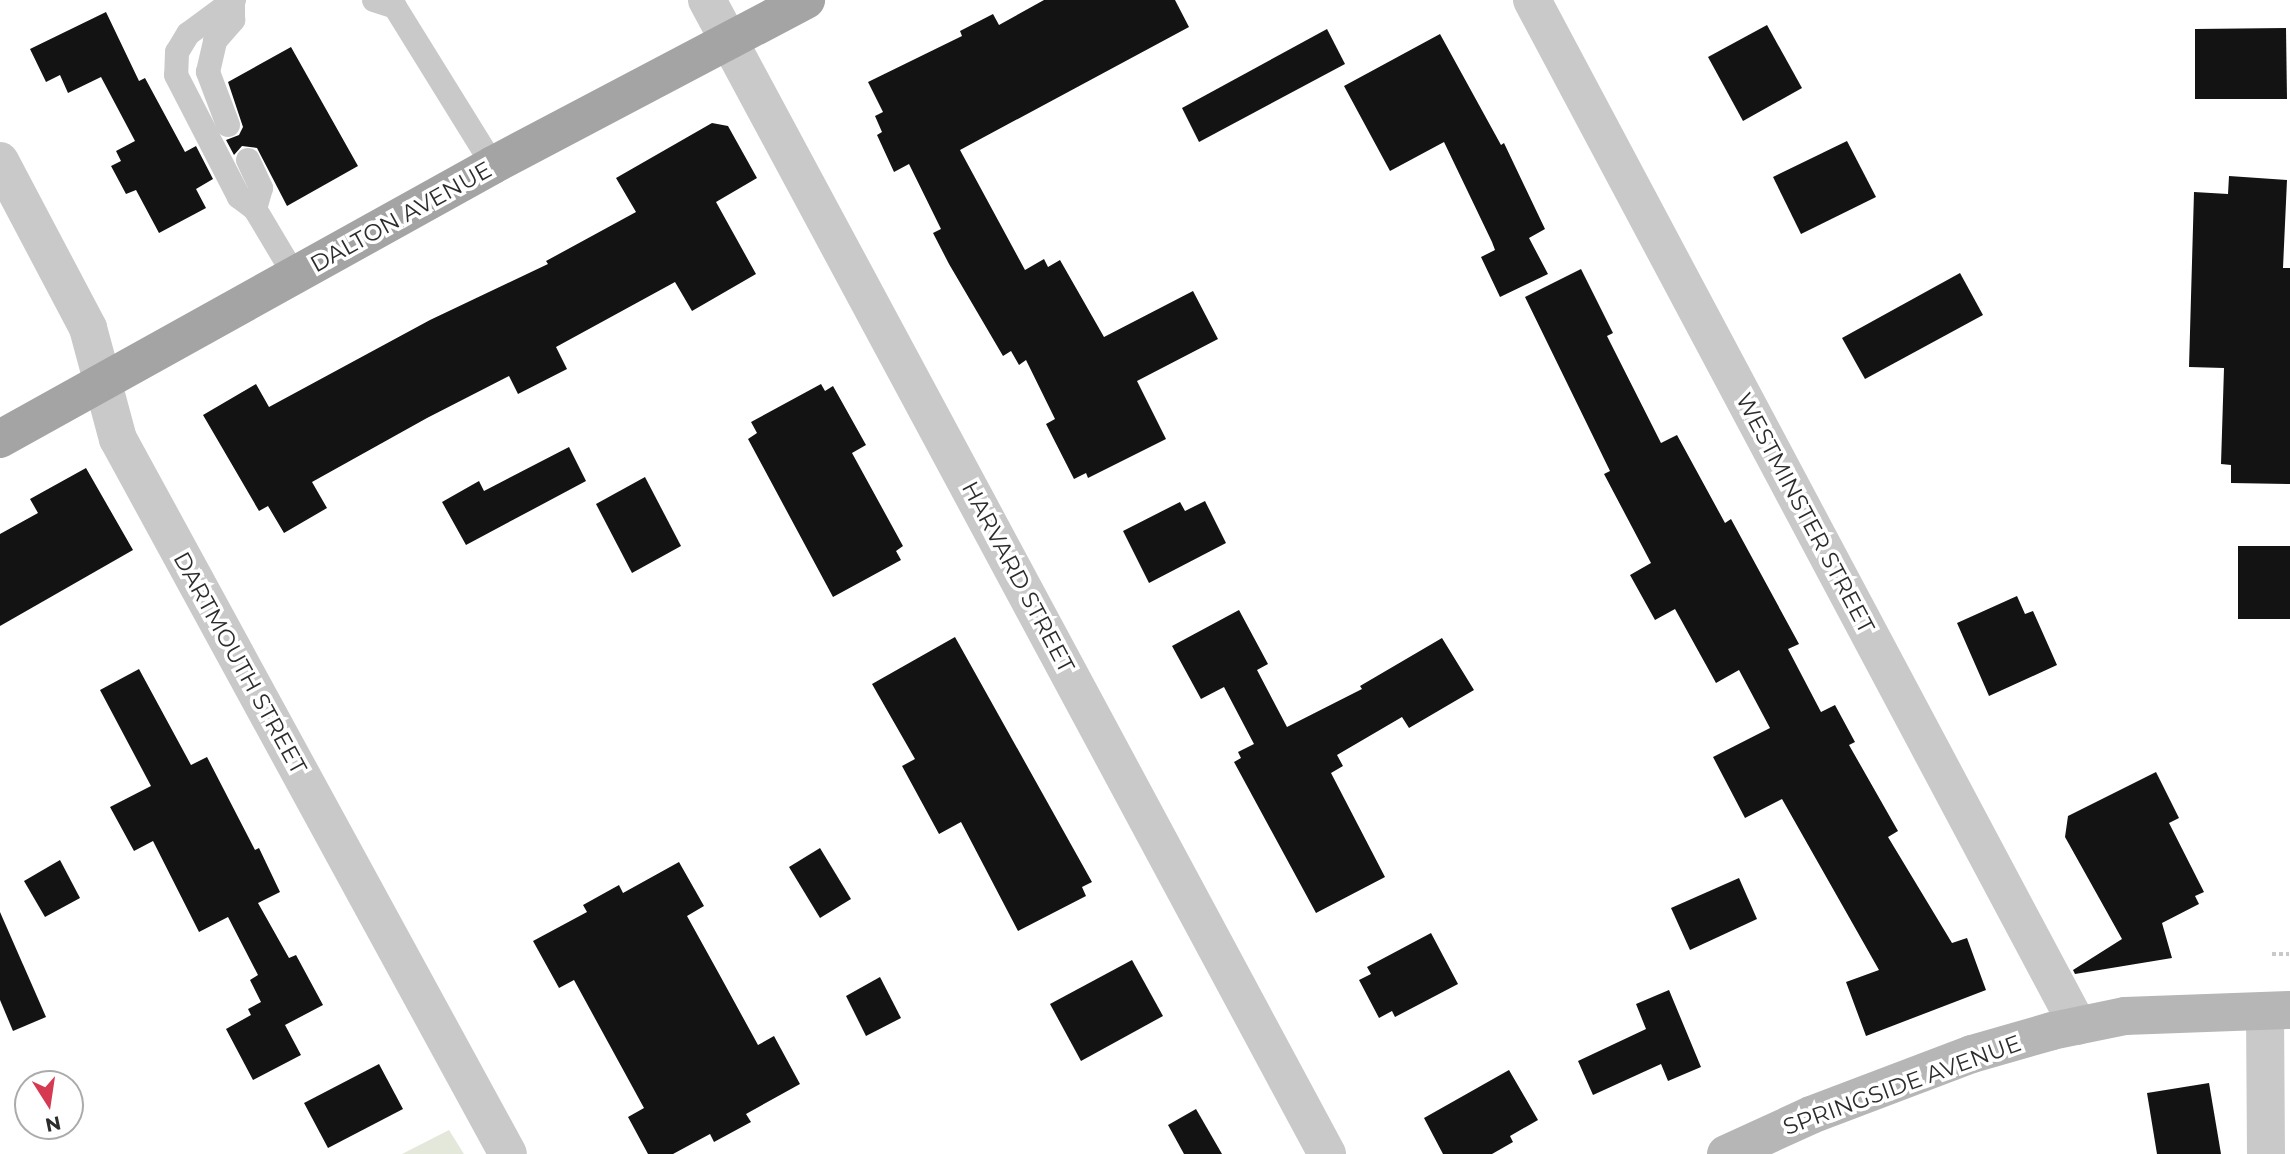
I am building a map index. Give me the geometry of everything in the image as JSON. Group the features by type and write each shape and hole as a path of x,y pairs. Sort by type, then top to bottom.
{"main road":[{"name":"DALTON AVENUE","path":"0,439 493,166 806,0"}],"street":[{"name":"HARVARD STREET","path":"707,0 1327,1154"},
{"name":"WESTMINSTER STREET","path":"1532,0 2078,1026"},
{"name":"DARTMOUTH STREET","path":"0,161 88,328 105,381 118,439 508,1154"},
{"name":"SPRINGSIDE AVENUE","path":"1726,1154 1811,1115 1972,1054 2078,1026 2125,1016 2278,1010"},
{"path":"2266,1154 2278,1010"}],"lane":[{"path":"228,125 208,72 215,41 233,20 233,0"},
{"path":"233,0 188,34 177,52 176,75 233,186 255,209 295,276"},
{"path":"385,4 493,166"},
{"path":"248,160 261,188 255,209"}],"path":[{"path":"2272,954 2290,954"}],"shaded area":[{"path":"449,1130 464,1154 402,1154"}],"building":[{"path":"1044,0 1175,0 1189,27 960,150 1025,270 1044,259 1048,267 1060,260 1104,337 1193,291 1218,339 1137,381 1166,439 1088,478 1086,473 1074,479 1046,424 1055,419 1026,360 1019,365 1011,351 1003,356 949,264 933,233 941,229 909,164 894,172 877,135 882,132 875,116 883,112 868,82 962,36 960,31 993,14 999,25"},
{"path":"106,12 139,81 145,78 185,152 196,146 213,179 196,189 206,208 159,233 136,190 126,194 111,166 121,161 116,151 135,141 101,77 68,93 60,75 46,82 30,49"},
{"path":"1767,25 1802,88 1743,121 1708,57"},
{"path":"2286,28 2287,99 2195,99 2195,29"},
{"path":"1327,29 1345,64 1199,142 1182,108"},
{"path":"1440,34 1501,145 1504,143 1545,229 1529,238 1548,274 1500,297 1481,257 1495,250 1444,142 1390,171 1344,86"},
{"path":"291,47 358,166 287,206 257,148 242,146 234,155 226,140 239,135 243,127 228,82"},
{"path":"712,123 728,126 757,178 716,202 756,274 692,311 675,282 556,347 567,369 518,394 509,376 312,482 327,508 284,533 268,506 259,511 203,415 256,384 269,407 430,320 548,264 546,261 636,212 616,178"},
{"path":"1847,141 1876,197 1801,234 1773,177"},
{"path":"2229,176 2287,180 2283,268 2290,268 2290,484 2231,483 2231,465 2221,464 2224,368 2189,367 2194,192 2228,194"},
{"path":"1581,269 1613,333 1607,336 1661,443 1677,435 1725,523 1731,519 1799,644 1788,649 1821,712 1835,705 1855,742 1849,745 1898,831 1888,837 1952,943 1967,938 1986,990 1866,1036 1846,982 1879,970 1782,799 1745,818 1713,757 1770,728 1739,670 1716,683 1675,609 1655,620 1630,575 1651,563 1604,474 1610,471 1525,297"},
{"path":"1960,273 1983,315 1865,379 1842,338"},
{"path":"821,384 825,391 833,386 866,445 852,453 903,546 896,551 901,560 833,597 748,439 757,433 751,422"},
{"path":"569,447 586,481 466,545 442,502 479,481 484,491"},
{"path":"86,468 133,550 0,626 0,534 38,513 30,499"},
{"path":"645,477 681,546 632,573 596,504"},
{"path":"1205,501 1226,543 1149,583 1123,531 1180,502 1185,511"},
{"path":"2238,546 2290,546 2290,619 2238,619"},
{"path":"2017,596 2025,614 2033,611 2057,665 1989,696 1957,623"},
{"path":"1239,610 1268,664 1257,670 1287,727 1362,689 1360,686 1442,638 1474,690 1409,728 1402,717 1337,755 1343,766 1331,773 1385,877 1316,913 1234,762 1241,758 1238,752 1254,744 1224,687 1201,699 1172,646"},
{"path":"955,637 1092,882 1082,887 1086,896 1018,931 961,822 939,834 902,766 915,759 872,684"},
{"path":"139,669 191,765 207,757 255,850 259,848 280,892 258,903 289,958 296,955 323,1005 285,1025 301,1055 253,1080 226,1029 251,1015 248,1009 261,1002 250,980 258,975 228,917 199,932 153,841 134,851 110,807 151,786 100,690"},
{"path":"2156,772 2179,818 2169,823 2204,892 2195,896 2199,904 2162,923 2172,958 2075,974 2073,970 2122,939 2065,837 2068,816"},
{"path":"820,848 851,899 820,918 789,867"},
{"path":"60,860 80,898 45,917 24,881"},
{"path":"679,862 704,906 687,916 758,1045 774,1036 800,1084 746,1114 751,1122 714,1142 710,1134 673,1154 648,1154 628,1117 644,1108 574,980 559,988 533,941 587,912 583,905 619,885 623,893"},
{"path":"1739,878 1757,919 1690,950 1671,908"},
{"path":"0,912 46,1017 13,1031 0,1000"},
{"path":"1431,933 1458,984 1395,1017 1392,1011 1379,1018 1359,980 1371,974 1367,967"},
{"path":"1132,960 1163,1016 1081,1061 1050,1004"},
{"path":"880,977 901,1018 866,1036 846,996"},
{"path":"1669,990 1701,1067 1668,1081 1661,1064 1593,1095 1578,1061 1646,1029 1636,1004"},
{"path":"379,1064 403,1109 328,1148 304,1103"},
{"path":"1509,1070 1538,1120 1510,1136 1513,1142 1492,1154 1443,1154 1424,1118"},
{"path":"2209,1083 2221,1154 2157,1154 2147,1093"},
{"path":"1196,1109 1222,1154 1184,1154 1168,1125"}]}
